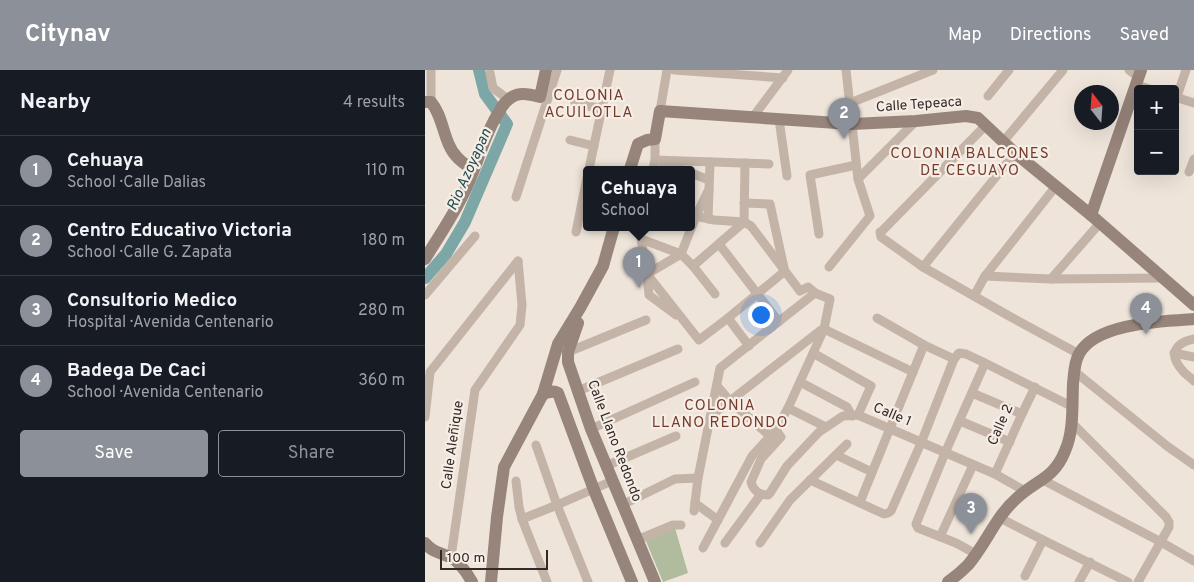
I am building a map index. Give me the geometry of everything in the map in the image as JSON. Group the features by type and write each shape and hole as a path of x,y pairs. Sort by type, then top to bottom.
{"street":[{"path":"431,70 428,102 436,108 456,157 473,170"},
{"path":"544,97 546,70"},
{"path":"516,197 544,97 557,70"},
{"path":"590,166 610,70"},
{"path":"654,166 655,139 667,70"},
{"path":"674,70 785,74"},
{"path":"829,267 870,216 858,179 846,70"},
{"path":"850,103 933,70"},
{"path":"988,96 1009,70"},
{"path":"1008,136 1063,70"},
{"path":"1179,90 1186,70"},
{"path":"490,73 493,88 506,102"},
{"path":"753,117 785,74"},
{"path":"1136,75 1145,85"},
{"path":"1051,279 1096,219 1136,75"},
{"path":"425,259 469,182 491,124 506,102 523,93 544,97"},
{"path":"1179,100 1194,103"},
{"path":"575,103 602,109"},
{"name":"Calle Tepeaca","path":"660,111 852,124 916,121 965,116 978,118 986,125"},
{"path":"779,119 787,176"},
{"path":"858,179 916,121"},
{"path":"1079,354 923,267 881,237 881,230 986,125 1015,153 1096,219 1194,305"},
{"path":"631,166 638,144 655,139"},
{"path":"570,140 594,146"},
{"path":"923,267 1015,153"},
{"path":"1189,172 1194,159"},
{"path":"655,160 769,164"},
{"path":"655,160 672,166"},
{"path":"708,219 710,162"},
{"path":"693,266 744,222 745,163"},
{"path":"819,234 810,174 856,165"},
{"path":"695,175 709,184"},
{"path":"695,214 709,184"},
{"path":"975,296 985,276 1056,186"},
{"path":"576,232 583,198"},
{"path":"744,203 770,204 785,271"},
{"path":"695,216 744,222 751,226 800,291 808,287 815,293 830,299 823,329 788,408 773,433 752,456 703,548"},
{"path":"491,582 504,467 543,394 558,344 581,308 603,266 612,231"},
{"path":"640,231 647,274 699,340 785,271"},
{"path":"647,274 681,254 689,231"},
{"path":"425,295 475,236"},
{"path":"641,239 681,254 715,294"},
{"path":"719,244 779,322"},
{"name":"Calle Aleñique","path":"425,417 430,372 518,261 522,305 520,325 475,390 451,557"},
{"path":"985,276 1051,279 1164,278"},
{"path":"718,520 695,507 698,478 720,368 815,293"},
{"path":"567,352 580,317 581,308"},
{"path":"727,318 749,346"},
{"path":"877,318 924,345 954,359"},
{"path":"949,582 968,564 1000,518 1017,498 1050,474 1065,452 1073,407 1074,371 1079,354 1086,345 1094,338 1124,327 1194,318"},
{"path":"567,352 646,320"},
{"path":"823,329 913,372"},
{"path":"711,415 823,329"},
{"path":"1194,339 1181,344 1174,352 1182,371 1194,381"},
{"path":"859,502 924,345"},
{"path":"577,391 678,349"},
{"name":"Calle Llano Redondo","path":"567,352 568,362 577,391 591,428 655,582"},
{"path":"1174,352 1194,357"},
{"path":"800,382 847,407 855,415 871,386 813,353"},
{"path":"810,480 884,514 891,511 921,443 954,359 960,353 985,363 1073,407"},
{"path":"975,554 916,524 985,363"},
{"path":"1074,371 1167,446 1194,465"},
{"path":"591,428 695,382"},
{"path":"717,386 730,401 781,437 761,460 751,482 754,489 765,494"},
{"name":"Calle 2","path":"995,474 1035,387"},
{"path":"543,394 551,391 558,393 594,490 632,582"},
{"path":"972,393 1022,414"},
{"path":"788,408 826,427"},
{"name":"Calle 1","path":"725,543 787,466 819,432 843,416 855,415 890,429 995,474 1025,491"},
{"path":"960,421 1010,442"},
{"path":"1071,422 1167,517 1169,527 1139,582"},
{"path":"606,466 676,436"},
{"path":"760,543 789,500 847,444"},
{"path":"536,445 557,505 588,582"},
{"path":"836,455 872,472"},
{"path":"940,537 973,465"},
{"path":"622,504 675,479 698,478"},
{"path":"1043,480 1194,561"},
{"path":"516,481 522,519 547,582"},
{"path":"522,519 612,481"},
{"path":"1000,518 1128,582"},
{"path":"637,540 673,525 681,525"},
{"path":"1025,576 1043,540"},
{"path":"425,543 438,553 451,557 459,563 472,582"},
{"path":"1079,582 1089,562"}],"green space":[{"path":"675,528 688,573 663,582 646,541"}],"waterway":[{"name":"Rio Azoyapan","path":"425,278 446,254 465,222 507,124 485,94 479,70"}],"place":[{"name":"Centro Educativo Victoria","path":"844,139"},
{"name":"Cehuaya","path":"639,288"},
{"name":"Badega De Caci","path":"1146,334"},
{"name":"Consultorio Medico","path":"971,534"}],"district":[{"name":"COLONIA ACUILOTLA","path":"589,104"},
{"name":"COLONIA BALCONES DE CEGUAYO","path":"970,162"},
{"name":"COLONIA LLANO REDONDO","path":"720,414"}]}
